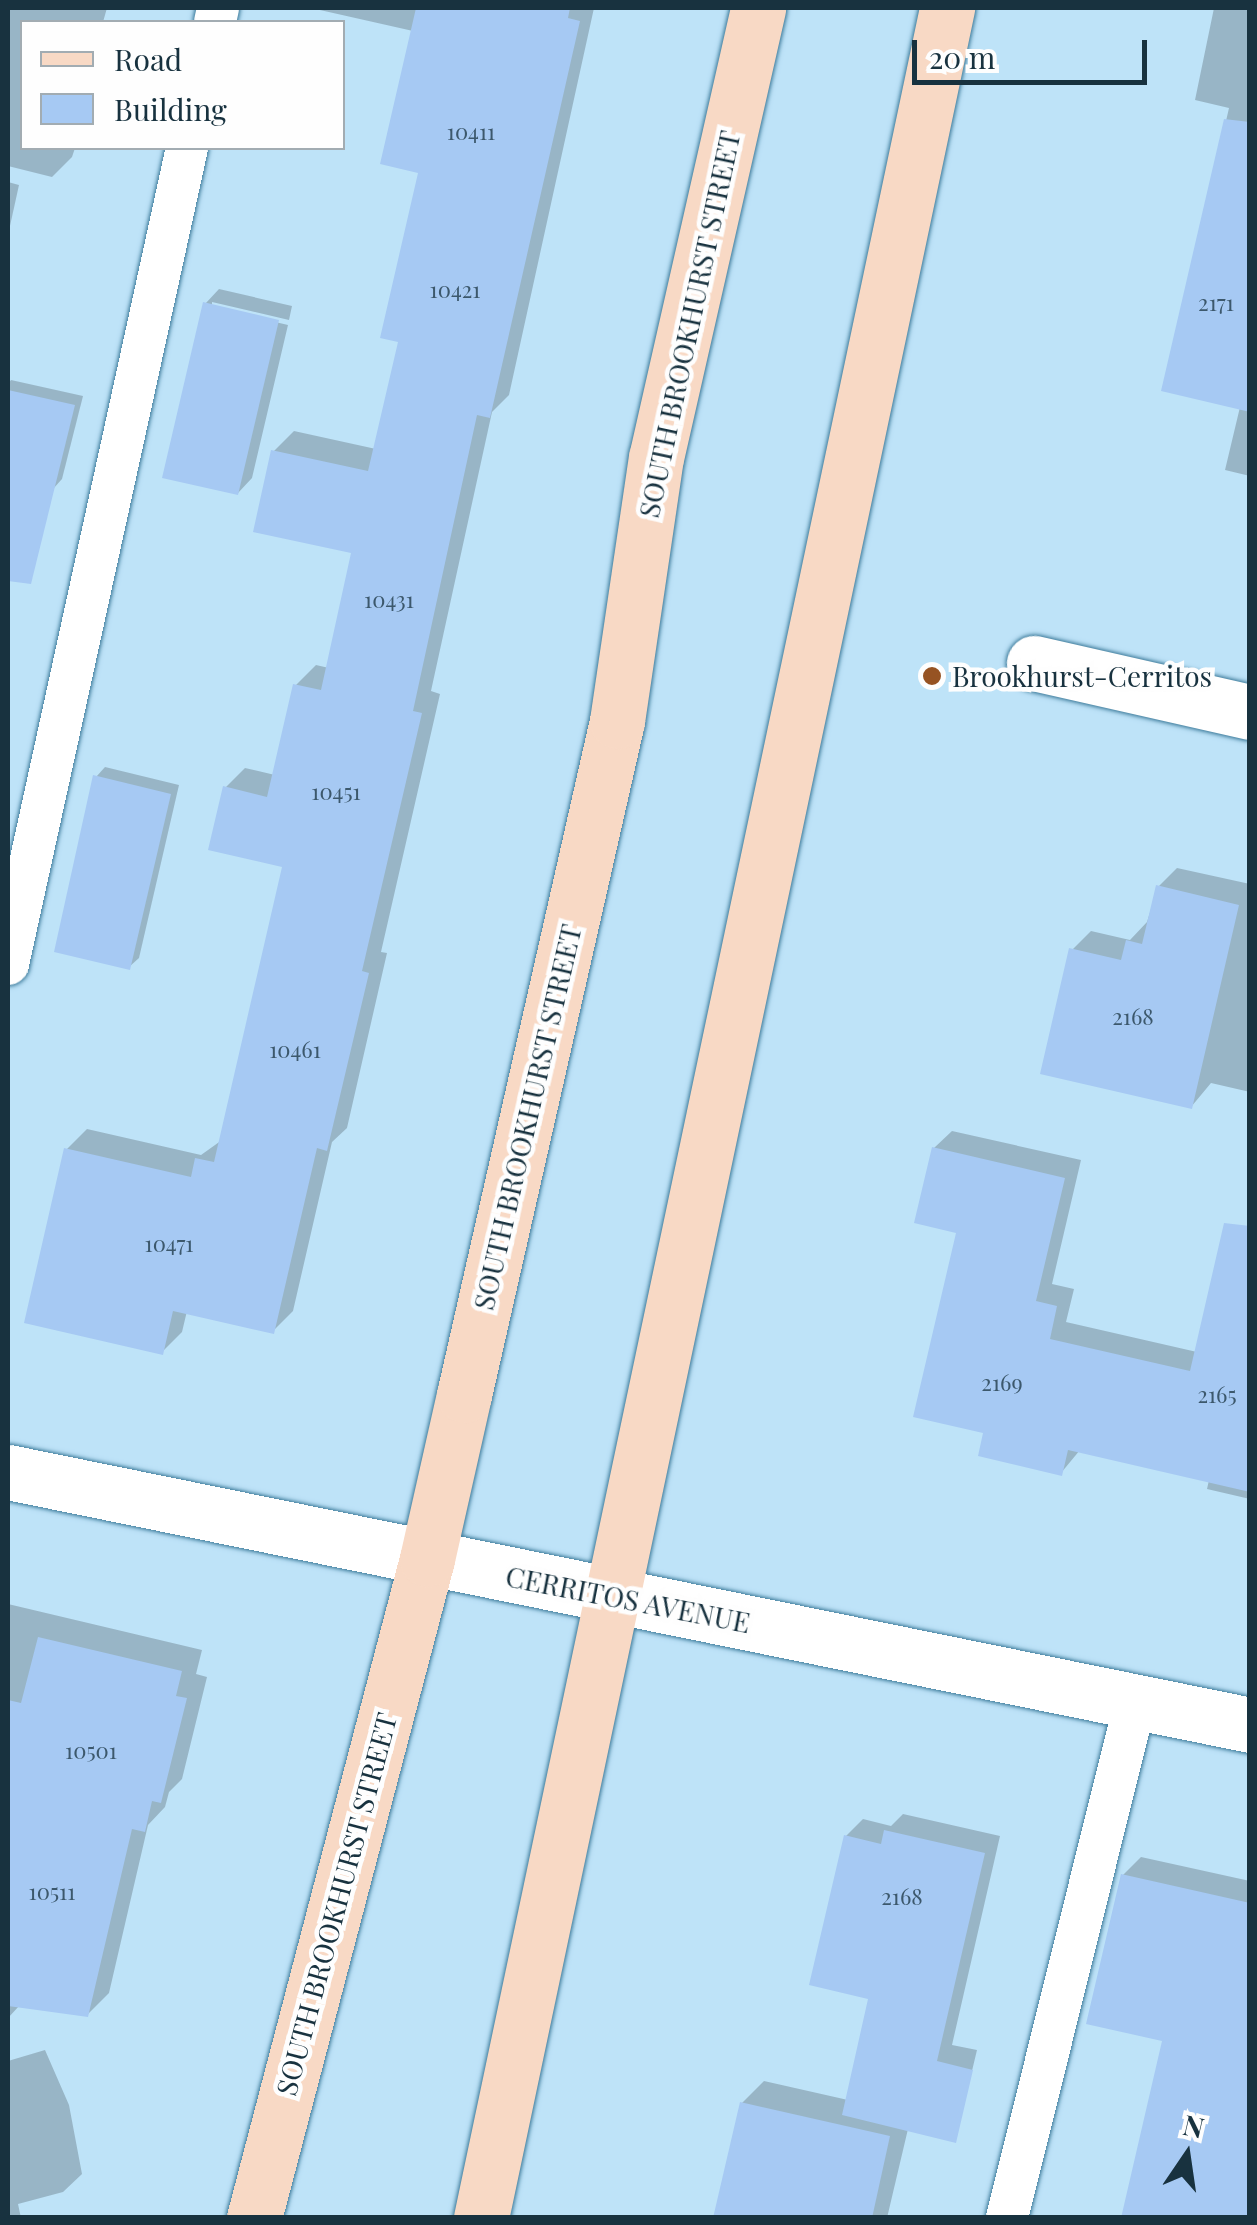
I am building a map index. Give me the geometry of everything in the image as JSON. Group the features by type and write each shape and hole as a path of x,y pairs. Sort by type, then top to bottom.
{"main road":[{"name":"SOUTH BROOKHURST STREET","path":"254,2218 426,1559 617,721 656,458 758,8"},
{"path":"481,2218 947,8"}],"street":[{"path":"1034,663 1250,712"},
{"name":"CERRITOS AVENUE","path":"8,1472 1250,1726"}],"lane":[{"path":"8,964 187,150"},
{"path":"1008,2218 1134,1703"}],"building":[{"path":"416,8 570,8 568,18 580,21 490,418 477,415 413,711 422,713 362,971 369,973 327,1151 317,1148 274,1334 173,1311 163,1355 24,1323 64,1148 191,1177 195,1158 214,1162 282,867 208,850 223,786 267,797 293,684 321,690 351,553 253,532 271,450 368,471 398,342 380,338 418,173 380,164"},
{"path":"1224,119 1250,122 1250,412 1161,391"},
{"path":"203,302 279,320 238,495 162,478"},
{"path":"8,390 75,405 31,584 8,581"},
{"path":"93,775 171,794 130,970 54,952"},
{"path":"1156,885 1239,905 1192,1109 1040,1074 1069,948 1121,960 1126,940 1142,944"},
{"path":"932,1147 1065,1178 1036,1301 1057,1306 1050,1339 1190,1371 1224,1223 1250,1226 1250,1492 1068,1450 1062,1476 978,1456 983,1433 913,1417 956,1233 914,1223"},
{"path":"38,1637 182,1671 176,1696 187,1698 161,1803 152,1801 145,1832 132,1829 88,2017 8,2006 8,1700 21,1703"},
{"path":"884,1830 985,1853 937,2061 973,2070 956,2143 842,2115 868,1999 809,1985 844,1835 881,1844"},
{"path":"1121,1874 1250,1903 1250,2218 1121,2218 1162,2041 1086,2024"},
{"path":"740,2102 890,2136 872,2218 713,2218"}],"place":[{"name":"Brookhurst-Cerritos","path":"932,676"}]}
